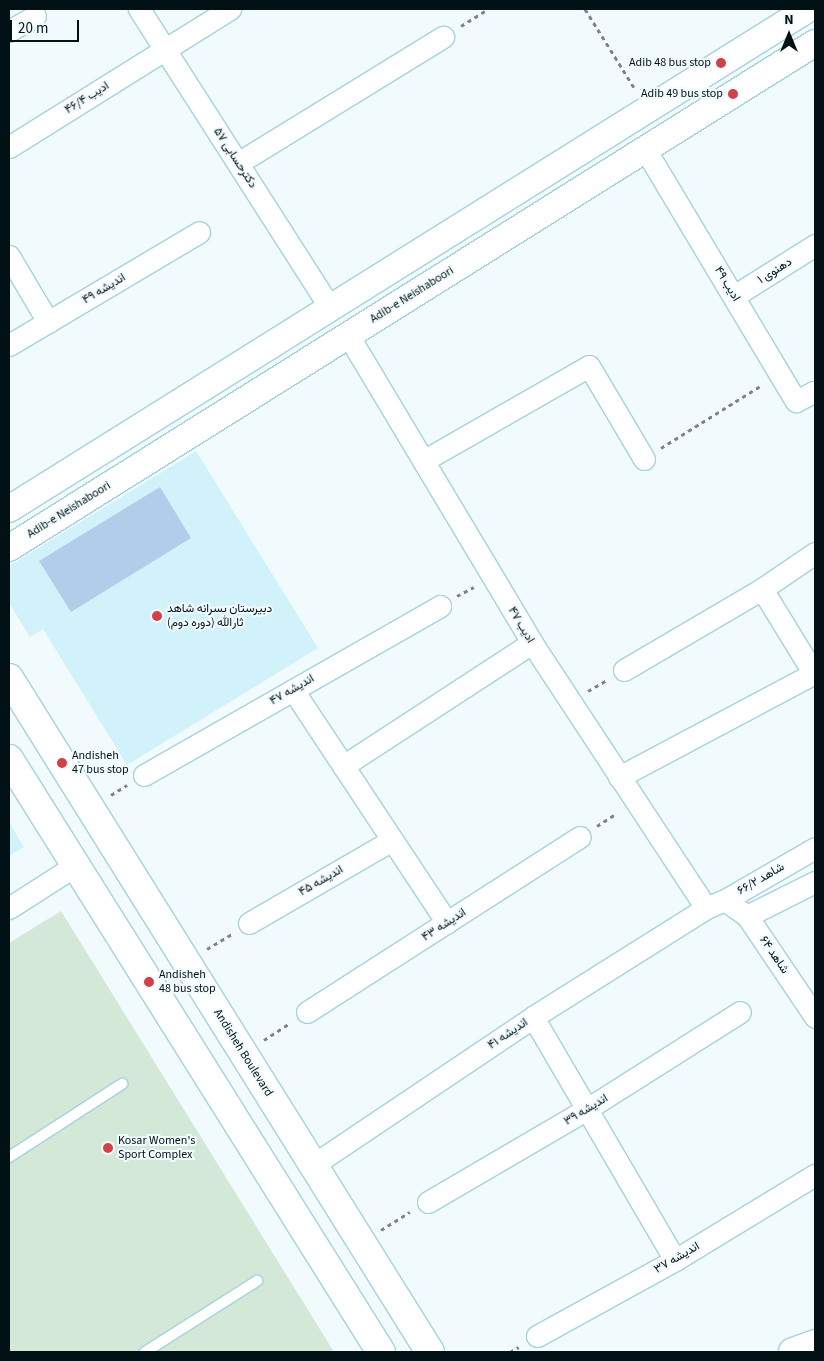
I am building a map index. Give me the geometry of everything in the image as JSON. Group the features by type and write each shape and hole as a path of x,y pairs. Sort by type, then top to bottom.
{"main road":[{"name":"Andisheh Boulevard","path":"9,678 430,1352"},
{"path":"9,759 381,1352"},
{"path":"793,1352 815,1344"}],"street":[{"name":"دکترحسابی ۵۷","path":"139,9 330,308"},
{"name":"ادیب ۴۶/۴","path":"9,147 230,9"},
{"path":"9,509 808,9"},
{"path":"9,31 35,16"},
{"path":"783,24 807,48"},
{"path":"238,164 443,36"},
{"name":"Adib-e Neishaboori","path":"9,548 807,48"},
{"name":"ادیب ۴۹","path":"645,149 796,401 814,392 815,394"},
{"name":"اندیشه ۴۹","path":"9,345 199,232"},
{"name":"دهنوی ۱","path":"734,296 815,245"},
{"path":"9,256 48,322"},
{"name":"ادیب ۴۷","path":"348,336 532,644 706,908"},
{"path":"423,461 589,366 644,459"},
{"path":"624,670 762,589 815,553"},
{"path":"619,777 815,674 762,589"},
{"name":"اندیشه ۴۷","path":"144,774 440,606"},
{"path":"343,766 532,644"},
{"path":"293,690 447,923"},
{"name":"اندیشه ۴۳","path":"308,1012 580,837"},
{"name":"اندیشه ۴۵","path":"249,923 392,840"},
{"name":"شاهد ۶۶/۲","path":"706,908 725,900 815,848"},
{"path":"9,908 76,866"},
{"name":"شاهد ۶۶/۲","path":"748,916 815,882"},
{"name":"شاهد ۶۴","path":"725,900 748,916 815,1017"},
{"name":"اندیشه ۴۱","path":"313,1165 533,1017 706,908"},
{"name":"اندیشه ۳۹","path":"428,1202 587,1110 740,1012"},
{"path":"533,1017 675,1260"},
{"name":"اندیشه ۳۷","path":"537,1336 675,1260 815,1175"}],"lane":[{"path":"9,1157 122,1084"},
{"path":"145,1352 257,1282"}],"path":[{"path":"443,36 488,9"},
{"path":"585,9 647,109"},
{"path":"644,459 780,374"},
{"path":"440,606 492,576"},
{"path":"569,702 624,670"},
{"path":"90,808 144,774"},
{"path":"580,837 635,802"},
{"path":"186,962 249,923"},
{"path":"244,1053 308,1012"},
{"path":"361,1242 428,1202"}],"shaded area":[{"name":"دبیرستان پسرانه شاهد ثارالله (دوره دوم)","path":"196,451 318,648 127,765 43,629 30,637 9,603 9,566"},
{"path":"9,822 24,847 9,856"}],"green space":[{"name":"Kosar Women's Sport Complex","path":"61,911 334,1352 9,1352 9,943"}],"building":[{"path":"160,487 191,538 71,612 39,561"}],"place":[{"name":"Adib 48 bus stop","path":"721,63"},
{"name":"Adib 49 bus stop","path":"733,94"},
{"name":"دبیرستان پسرانه شاهد ثارالله (دوره دوم)","path":"157,616"},
{"name":"Andisheh 47 bus stop","path":"62,763"},
{"name":"Andisheh 48 bus stop","path":"149,982"},
{"name":"Kosar Women's Sport Complex","path":"108,1148"}]}
